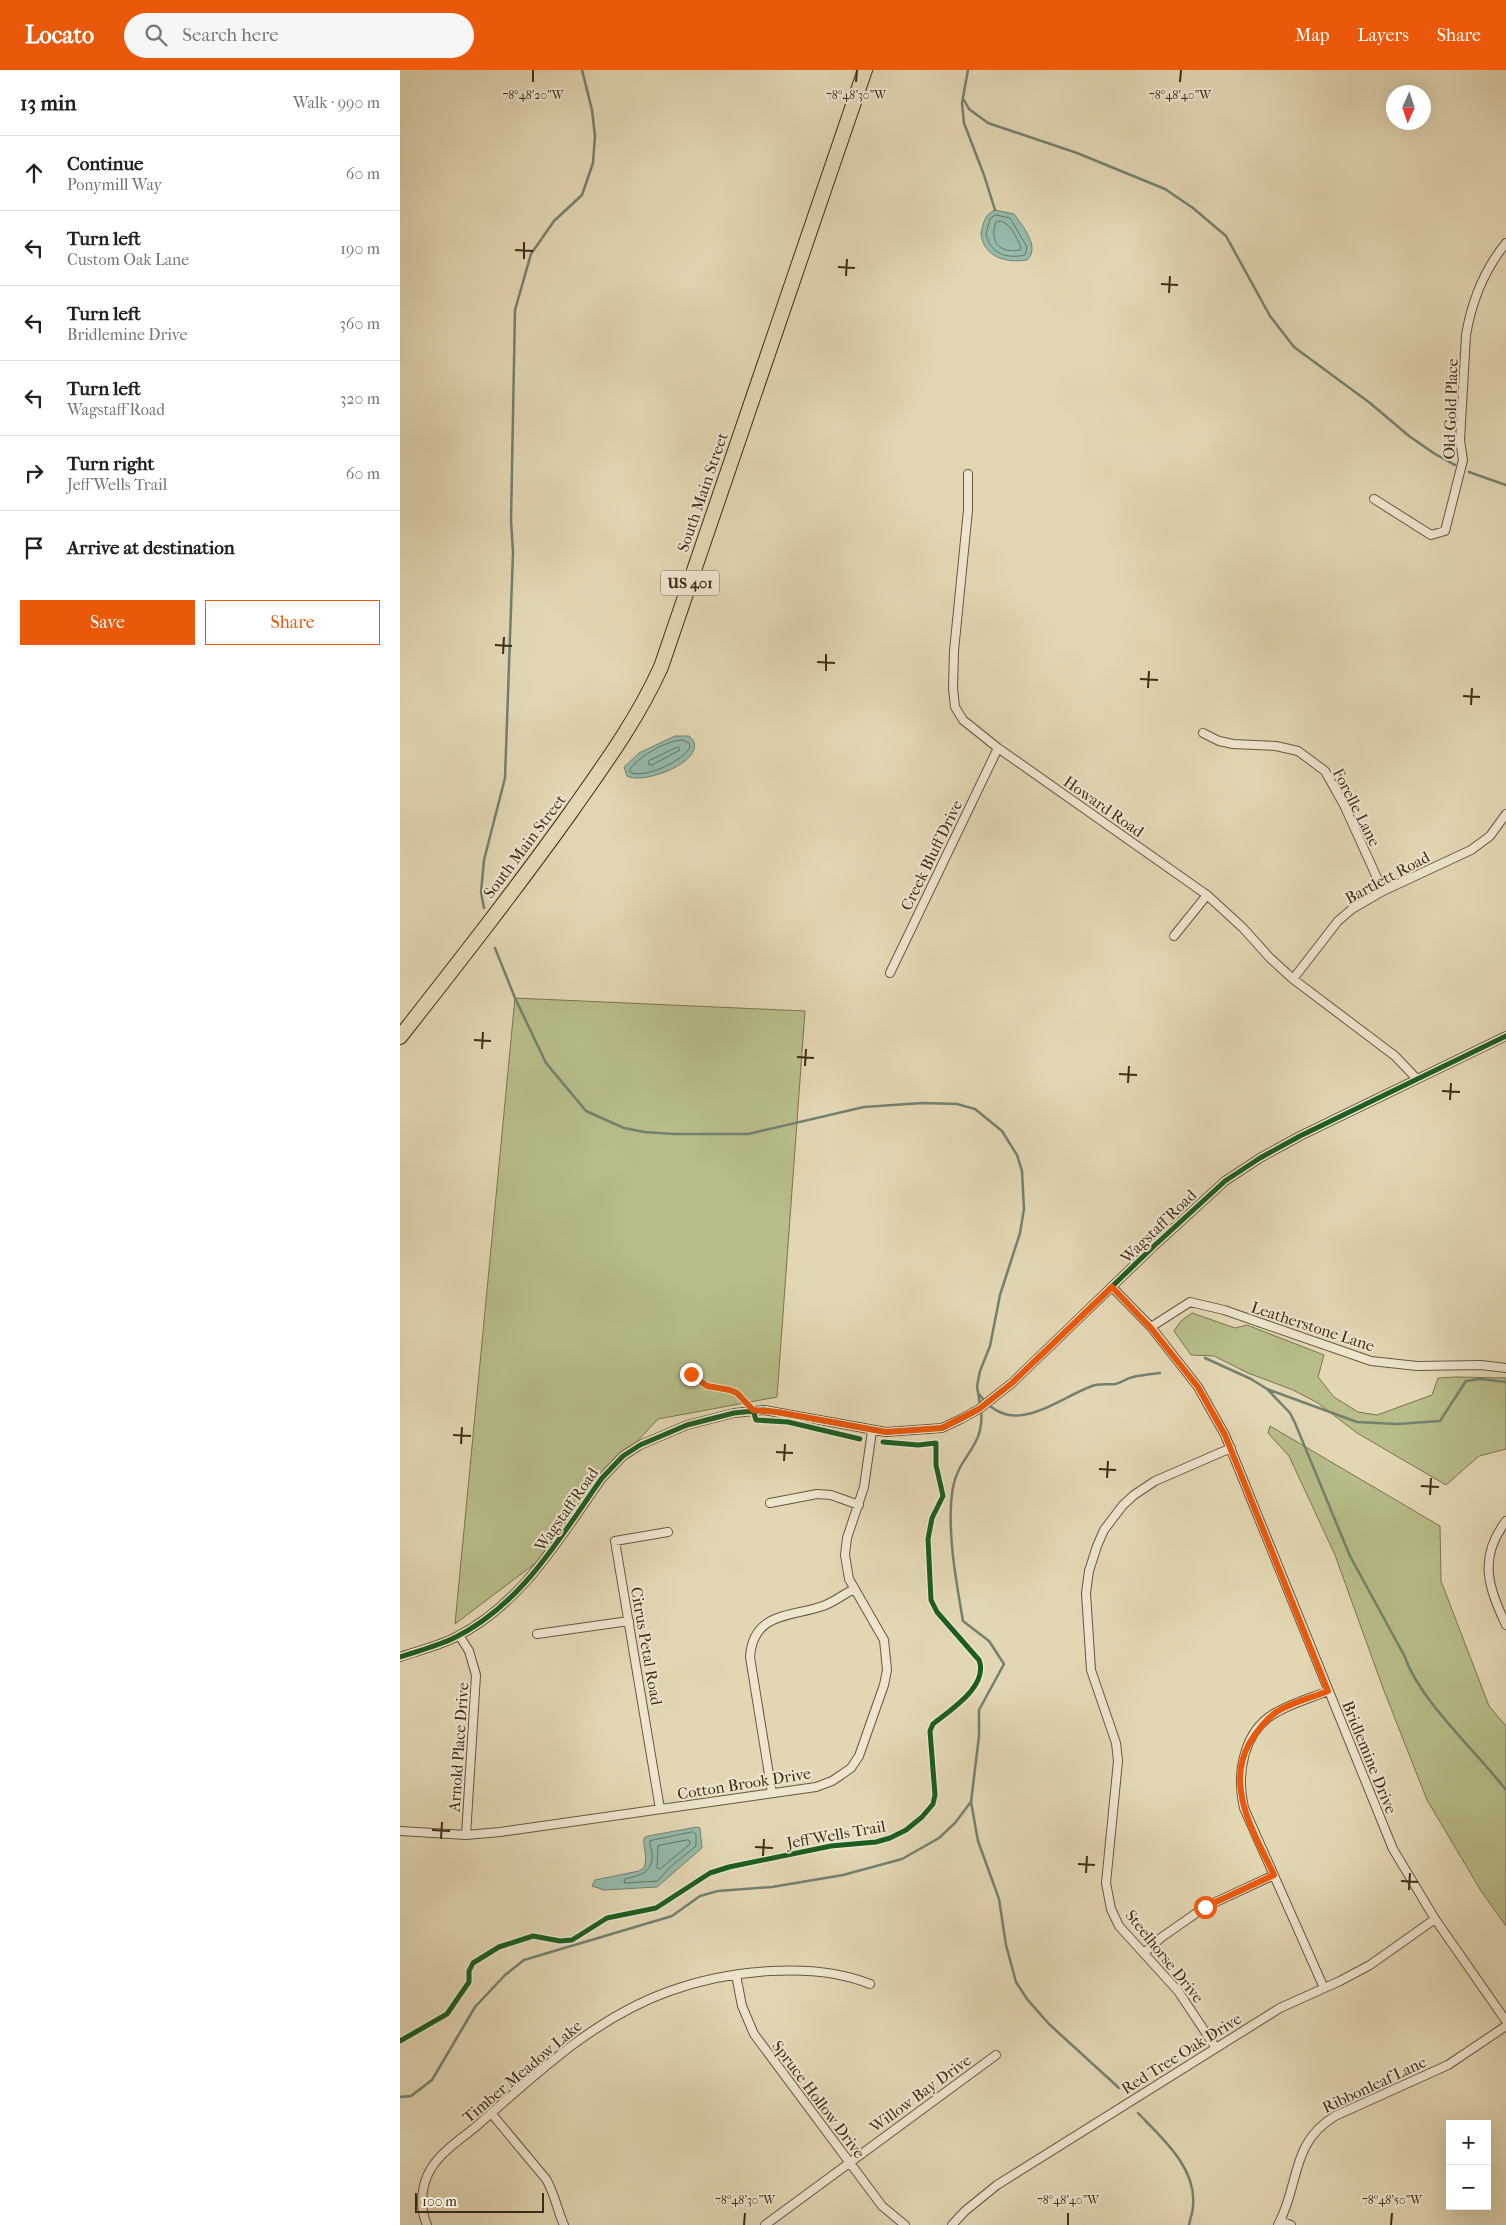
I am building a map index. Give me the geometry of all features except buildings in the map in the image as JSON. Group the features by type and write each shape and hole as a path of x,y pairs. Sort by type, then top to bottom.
{"highway":[{"name":"South Main Street","path":"400,1037 548,844 614,751 645,702 661,667 865,70"}],"street":[{"name":"Old Gold Place","path":"1374,499 1431,535 1445,531 1463,460 1460,440 1466,335 1469,318 1483,278 1506,243"},
{"name":"Howard Road","path":"968,474 968,510 954,650 953,688 955,707 963,720 998,748 1207,895 1243,928 1270,958 1293,979 1395,1056 1416,1078"},
{"name":"Forelle Lane","path":"1203,733 1219,741 1233,744 1276,746 1298,751 1325,771 1344,805 1383,891"},
{"name":"Creek Bluff Drive","path":"890,973 998,748"},
{"name":"Bartlett Road","path":"1293,979 1338,921 1352,909 1383,891 1470,850 1490,836 1506,814"},
{"path":"1174,936 1207,895"},
{"name":"Wagstaff Road","path":"400,1657 430,1648 459,1635 483,1621 506,1602 553,1549 602,1478 623,1456 640,1445 687,1425 715,1416 753,1410 798,1416 872,1431 899,1433 942,1428 979,1409 1012,1383 1209,1194 1243,1169 1300,1136 1416,1078 1506,1036"},
{"name":"Bridlemine Drive","path":"1112,1287 1151,1328 1198,1387 1231,1448 1393,1849 1435,1919 1506,2021"},
{"name":"Leatherstone Lane","path":"1151,1328 1190,1302 1224,1310 1371,1361 1417,1366 1481,1365 1506,1368"},
{"name":"Cotton Brook Drive","path":"400,1831 466,1835 500,1832 816,1787 832,1781 851,1768 859,1756 887,1670 884,1640 854,1589 846,1567 845,1555 847,1538 864,1487 872,1431"},
{"name":"Steelhorse Drive","path":"1216,2048 1178,1990 1119,1926 1111,1909 1106,1883 1118,1761 1116,1743 1092,1670 1086,1593 1089,1571 1104,1530 1123,1505 1155,1480 1231,1448"},
{"path":"770,1503 817,1494 831,1495 859,1505"},
{"path":"1506,1521 1497,1532 1488,1565 1488,1582 1506,1625"},
{"name":"Citrus Petal Road","path":"660,1809 615,1541 668,1532"},
{"path":"772,1793 750,1657 754,1638 766,1623 778,1617 826,1605 854,1589"},
{"path":"537,1634 629,1621"},
{"name":"Arnold Place Drive","path":"459,1635 469,1651 476,1675 466,1835"},
{"path":"1324,1988 1244,1808 1240,1790 1240,1767 1245,1750 1258,1728 1276,1712 1328,1691"},
{"path":"1145,1952 1162,1937 1205,1907 1274,1875"},
{"name":"Red Tree Oak Drive","path":"952,2225 965,2211 997,2185 1280,2008 1370,1965 1435,1919"},
{"name":"Timber Meadow Lake","path":"427,2225 421,2202 424,2186 432,2167 574,2042 606,2021 670,1990 736,1975 786,1971 850,1976 870,1984"},
{"name":"Spruce Hollow Drive","path":"736,1975 742,2006 754,2034 882,2206 905,2225"},
{"name":"Ribbonleaf Lane","path":"1279,2223 1305,2144 1320,2125 1335,2116 1448,2064 1506,2026"},
{"name":"Willow Bay Drive","path":"765,2225 996,2055"},
{"path":"491,2114 546,2179 554,2192 564,2225"},
{"path":"1279,2223 1291,2225"}],"green space":[{"path":"515,998 805,1011 777,1397 658,1419 593,1489 541,1559 455,1624"},
{"path":"1192,1313 1235,1328 1247,1325 1324,1355 1318,1377 1334,1397 1358,1412 1377,1415 1432,1395 1438,1378 1506,1378 1506,1449 1479,1456 1446,1485 1357,1433 1318,1403 1293,1390 1248,1373 1214,1356 1191,1355 1174,1331 1181,1321"},
{"path":"1270,1426 1440,1526 1441,1581 1489,1706 1506,1726 1506,1926 1481,1891 1427,1800 1383,1688 1335,1555 1289,1456 1268,1433"}],"water":[{"path":"995,210 1014,214 1029,236 1032,249 1031,255 1027,260 1012,261 1004,259 992,254 987,249 981,234 987,216"},
{"path":"675,736 689,736 693,740 694,748 690,756 682,763 670,770 646,777 635,778 627,776 624,767 639,753"},
{"path":"697,1827 700,1828 702,1848 657,1887 604,1890 592,1886 595,1880 639,1871 644,1868 646,1860 644,1838"}],"waterway":[{"path":"484,908 481,892 484,860 505,778 513,552 511,521 515,310 531,254 554,221 582,195 593,163 595,136 592,110 582,70"},
{"path":"968,70 962,103 964,123 995,210"},
{"path":"964,100 969,109 988,123 1077,153 1165,189 1193,208 1226,236 1270,316 1294,347 1370,403 1409,436 1455,465"},
{"path":"1469,472 1506,485"},
{"path":"495,948 515,998 546,1063 586,1111 624,1128 644,1132 674,1134 748,1134 864,1107 922,1103 957,1104 975,1109 1002,1131 1017,1155 1022,1171 1024,1209 1020,1233 1000,1295 990,1346 980,1371 977,1386 980,1405"},
{"path":"1205,1358 1251,1379 1267,1389 1357,1422 1397,1424 1440,1421 1466,1381 1480,1379 1506,1382"},
{"path":"979,1394 992,1407 1005,1414 1019,1415 1048,1407 1095,1385 1115,1384 1143,1375 1160,1373"},
{"path":"1267,1389 1290,1413 1350,1556 1405,1657 1412,1674 1450,1726 1506,1790"},
{"path":"981,1410 979,1433 956,1476 951,1503 951,1537 963,1621 989,1641 1004,1664 979,1710 979,1736 971,1802 978,1841 999,1899 1006,1945 1016,1982 1027,1999 1049,2024 1119,2088"},
{"path":"400,2097 411,2096 432,2080 475,2007 505,1975 524,1960 672,1916 700,1896 718,1891 772,1887 843,1875 902,1859 939,1838 955,1823 970,1803"},
{"path":"1138,2113 1167,2143 1184,2166 1193,2192 1193,2211 1189,2225"}],"cycle path":[{"path":"400,1657 454,1638 478,1624 500,1607 538,1568 602,1478 623,1456 640,1445 687,1425 734,1413 764,1410 886,1432 942,1428 979,1409 1012,1383 1154,1246 1225,1181 1260,1158 1300,1136 1506,1036"},
{"path":"691,1374 707,1386 737,1393 753,1410 756,1420 788,1422 860,1439"},
{"name":"Jeff Wells Trail","path":"400,2041 447,2014 469,1982 469,1971 473,1963 499,1947 533,1936 560,1941 572,1940 607,1918 656,1908 710,1873 729,1867 831,1846 876,1842 890,1838 906,1830 922,1817 933,1804 935,1795 930,1731 933,1724 958,1704 973,1688 981,1670 979,1660 937,1612 931,1600 928,1539 932,1518 943,1496 936,1465 936,1443 918,1445 883,1442"}],"route":[{"path":"691,1374 707,1386 737,1393 753,1410 798,1416 872,1431 899,1433 919,1431 942,1428 961,1420 979,1409 1012,1383 1112,1287 1146,1322 1198,1387 1226,1437 1328,1691 1276,1712 1258,1728 1245,1750 1240,1767 1240,1790 1244,1808 1274,1875 1205,1907"}]}
